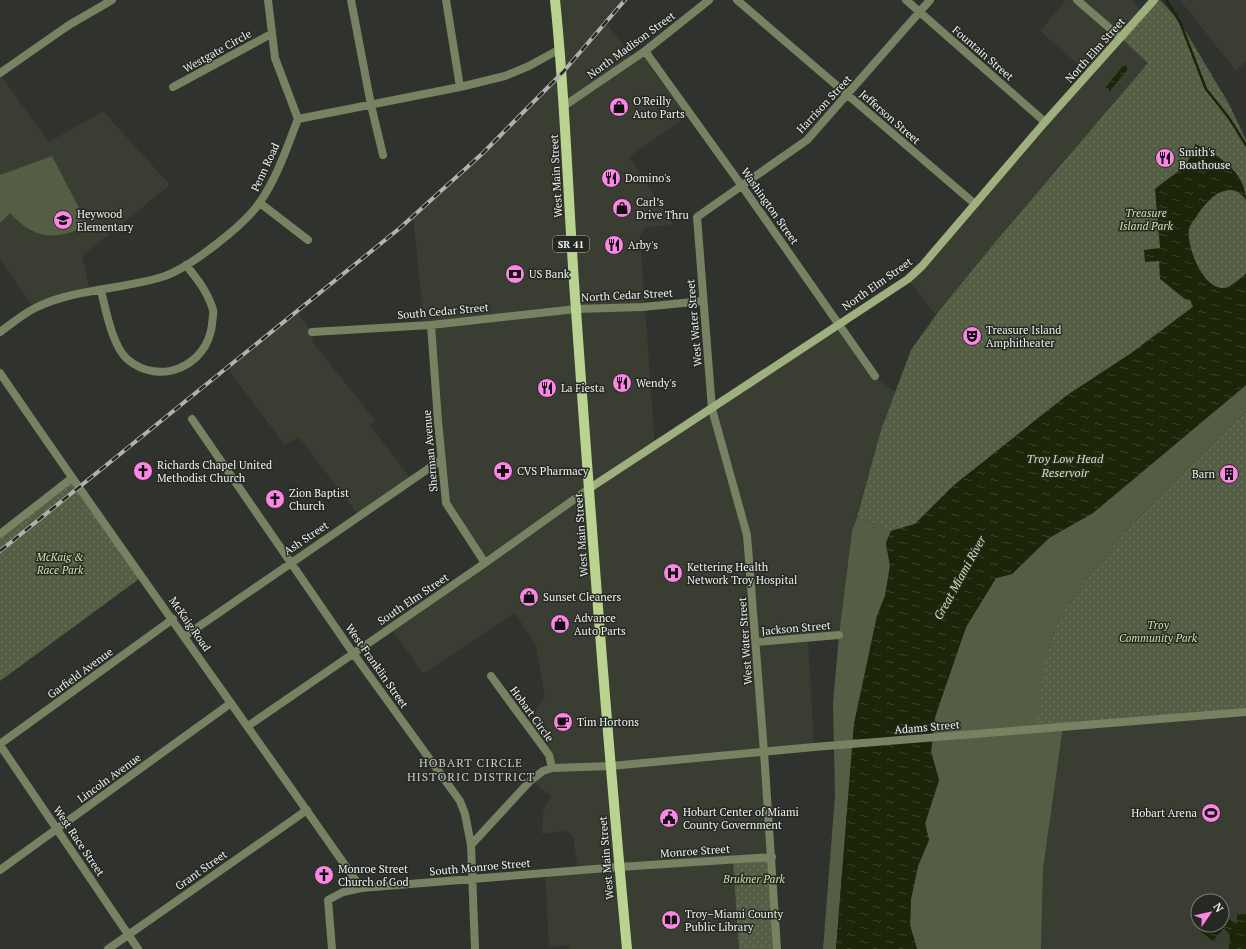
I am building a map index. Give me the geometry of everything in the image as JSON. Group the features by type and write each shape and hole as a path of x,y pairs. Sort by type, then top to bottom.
{"main road":[{"name":"West Main Street","path":"555,0 564,106 576,309 619,867 627,949"},
{"name":"North Elm Street","path":"590,488 908,279 922,266 1045,122 1154,0"}],"street":[{"path":"0,74 69,25 112,0"},
{"path":"268,0 275,58 298,119 460,87 505,76 523,69 560,48"},
{"path":"352,0 371,105 383,155"},
{"path":"446,0 460,87"},
{"name":"North Madison Street","path":"564,106 645,51 709,0"},
{"name":"Jefferson Street","path":"737,0 975,204"},
{"name":"Fountain Street","path":"906,0 1045,122"},
{"name":"Harrison Street","path":"698,217 807,140 930,0"},
{"path":"1077,0 1120,37"},
{"name":"Westgate Circle","path":"173,87 272,34"},
{"name":"Washington Street","path":"645,51 875,376"},
{"name":"Penn Road","path":"0,332 34,308 45,303 66,296 101,291 165,276 186,265 237,226 260,203 272,181 298,119"},
{"path":"260,203 308,240"},
{"name":"West Water Street","path":"698,217 712,409 748,535 772,857 777,949"},
{"path":"101,291 115,340 126,358 140,367 157,372 173,371 186,364 201,352 210,334 213,311 205,291 186,265"},
{"name":"North Cedar Street","path":"576,309 644,307 703,301"},
{"name":"South Cedar Street","path":"312,332 431,325 576,309"},
{"name":"Sherman Avenue","path":"431,325 441,460 446,503 485,563"},
{"name":"McKaig Road","path":"0,373 72,478 174,619 361,888"},
{"name":"West Franklin Street","path":"192,419 353,653 460,801 465,814 472,845 472,879 476,949"},
{"name":"Ash Street","path":"185,636 291,561 441,460"},
{"path":"0,534 72,478"},
{"name":"South Elm Street","path":"248,726 485,563 590,488"},
{"name":"Garfield Avenue","path":"0,745 174,619"},
{"name":"Jackson Street","path":"756,642 839,635"},
{"name":"Hobart Circle","path":"491,676 549,756 552,768"},
{"name":"Lincoln Avenue","path":"0,870 231,703"},
{"name":"Adams Street","path":"552,768 611,766 1246,712"},
{"name":"West Race Street","path":"0,745 138,949"},
{"path":"472,845 531,780 543,771 552,768"},
{"name":"Grant Street","path":"108,949 307,810"},
{"name":"Monroe Street","path":"619,867 772,857"},
{"name":"South Monroe Street","path":"332,949 328,900 343,892 361,888 619,867"}],"shaded area":[{"path":"555,0 624,0 606,22 633,58 645,51 690,114 629,157 673,224 645,228 640,237 655,446 838,324 875,376 895,392 881,430 852,531 839,635 808,638 814,747 764,752 772,857 733,860 739,949 569,949 568,945 549,947 545,873 578,870 573,836 565,831 542,834 543,811 551,796 531,780 552,768 526,724 545,697 536,646 515,613 423,674 391,628 485,563 446,503 431,325 424,325 413,216 484,152 563,72"},
{"path":"1066,0 1132,0 1143,12 1120,37 1149,62 935,314 908,279 1088,73 1040,31"},
{"path":"1180,0 1246,0 1246,61 1236,71"},
{"name":"Heywood Elementary","path":"0,74 49,142 103,111 170,185 82,256 90,292 34,308 0,260"},
{"path":"297,312 312,332 313,343 375,420 370,425 412,480 359,516 299,437 285,445 227,368"},
{"path":"1246,712 1246,949 1041,949 1043,869 1063,727"}],"green space":[{"name":"Treasure Island Park","path":"1154,0 1160,0 1180,22 1229,104 1246,140 1246,274 1228,287 1193,307 1130,354 1066,396 953,486 915,524 891,531 857,517 881,430 911,350 939,311 997,240 1148,63 1120,37"},
{"path":"52,156 88,225 66,234 46,235 28,229 10,213 0,223 0,175"},
{"path":"1246,385 1246,412 1199,456 1138,518 1094,569 1058,620 1046,655 1063,727 1043,869 1041,949 917,949 910,925 911,899 918,866 929,840 925,824 939,780 931,752 935,717 966,627 996,578 1012,574 1049,538 1093,513"},
{"name":"Troy Community Park","path":"1246,412 1246,712 1036,729 1046,655 1058,620 1094,569 1138,518 1199,456"},
{"name":"McKaig & Race Park","path":"72,478 143,576 0,681 0,533"},
{"path":"857,517 891,531 886,543 890,566 885,596 877,616 854,724 836,949 823,949 835,796 833,703 839,635 852,531"},
{"name":"Brukner Park","path":"772,857 777,949 739,949 733,860"}],"water":[{"path":"1123,66 1127,66 1127,70 1109,92 1109,88 1105,88"},
{"name":"Troy Low Head Reservoir","path":"1195,144 1213,153 1229,166 1236,173 1245,190 1246,200 1240,193 1233,190 1226,190 1213,197 1201,209 1191,224 1189,229 1189,237 1194,258 1205,277 1212,284 1220,288 1229,287 1246,274 1246,385 1093,513 1049,538 1012,574 996,578 966,627 935,717 931,752 939,780 925,823 929,840 918,866 911,899 910,925 917,949 836,949 854,724 877,616 885,596 890,566 886,543 891,531 915,524 953,486 1066,396 1130,354 1193,307 1190,300 1185,299 1160,279 1159,261 1145,262 1144,250 1160,248 1155,189 1180,170 1193,152"},
{"path":"1246,914 1246,949 1229,949 1230,935 1228,933 1230,933 1230,920 1237,924 1237,915"},
{"path":"1203,933 1220,933 1213,941"}],"waterway":[{"path":"1166,0 1180,22 1206,89 1229,118 1246,145"}],"railway":[{"path":"0,551 400,228 484,152 563,72 625,0"}],"place":[{"name":"O'Reilly Auto Parts","path":"619,107"},
{"name":"Smith's Boathouse","path":"1165,158"},
{"name":"Domino's","path":"611,178"},
{"name":"Carl’s Drive Thru","path":"622,208"},
{"name":"Heywood Elementary","path":"63,220"},
{"name":"Arby's","path":"614,245"},
{"name":"US Bank","path":"515,274"},
{"name":"Treasure Island Amphitheater","path":"972,336"},
{"name":"Wendy's","path":"622,383"},
{"name":"La Fiesta","path":"547,388"},
{"name":"Richards Chapel United Methodist Church","path":"143,471"},
{"name":"CVS Pharmacy","path":"503,471"},
{"name":"Barn","path":"1229,474"},
{"name":"Zion Baptist Church","path":"275,499"},
{"name":"Kettering Health Network Troy Hospital","path":"673,573"},
{"name":"Sunset Cleaners","path":"529,597"},
{"name":"Advance Auto Parts","path":"560,624"},
{"name":"Tim Hortons","path":"563,722"},
{"name":"Hobart Arena","path":"1211,813"},
{"name":"Hobart Center of Miami County Government","path":"669,818"},
{"name":"Monroe Street Church of God","path":"324,875"},
{"name":"Troy–Miami County Public Library","path":"671,920"}],"district":[{"name":"HOBART CIRCLE HISTORIC DISTRICT","path":"471,770"}],"water label":[{"name":"Great Miami River","path":"960,578"}]}
